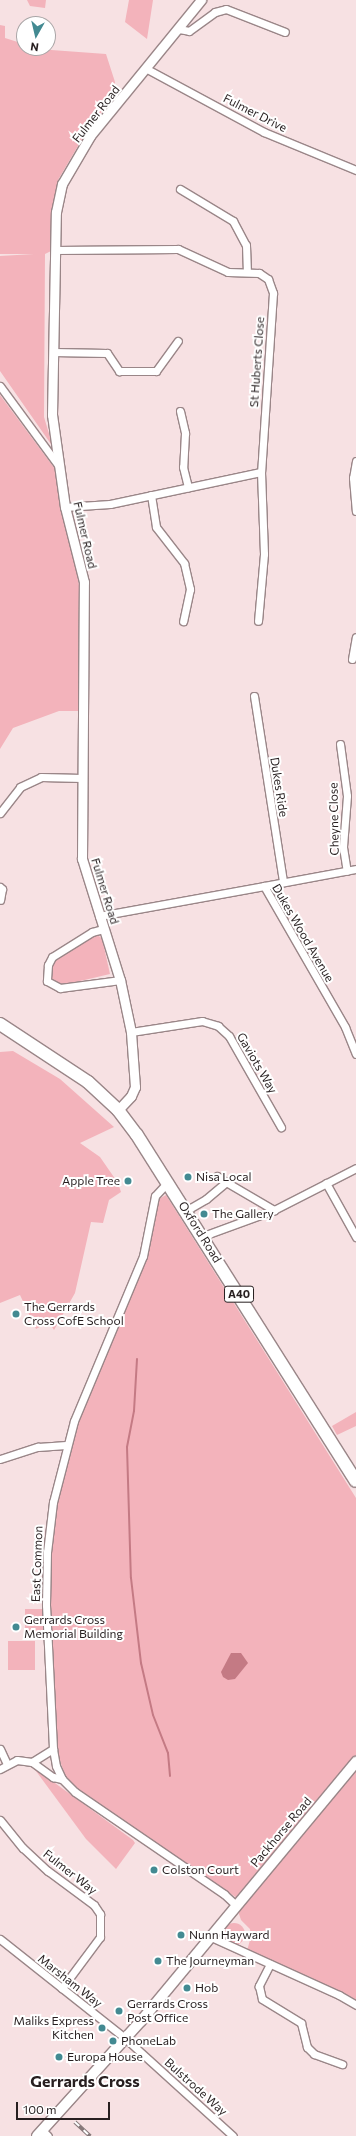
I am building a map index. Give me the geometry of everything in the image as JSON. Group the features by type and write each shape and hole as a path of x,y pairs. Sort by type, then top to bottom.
{"main road":[{"name":"Oxford Road","path":"0,1024 88,1082 118,1110 187,1210 356,1481"},
{"name":"Packhorse Road","path":"41,2134 126,2039 209,1936 356,1762"}],"street":[{"name":"Fulmer Road","path":"118,1110 131,1096 135,1087 131,1032 120,980 82,859 84,582 65,507 52,415 56,212 62,184 90,136 179,30 201,0"},
{"path":"179,30 189,31 215,12 226,9 285,32"},
{"name":"Fulmer Drive","path":"147,69 264,132 356,170"},
{"path":"180,189 233,221 246,245 247,272"},
{"name":"St Huberts Close","path":"55,250 178,249 228,272 259,273 268,279 273,293 261,472 264,554 258,621"},
{"path":"53,352 107,353 119,371 156,371 178,341"},
{"path":"0,386 60,467"},
{"path":"180,412 185,433 183,467 188,486"},
{"path":"356,461 353,478 356,511"},
{"path":"65,507 110,504 151,496 188,486 261,472"},
{"path":"151,496 156,527 184,563 190,589 183,622"},
{"path":"352,659 356,637"},
{"name":"Dukes Ride","path":"254,696 283,882"},
{"name":"Cheyne Close","path":"340,744 347,796 343,846 347,870"},
{"path":"0,813 20,787 41,777 82,778"},
{"path":"264,886 356,869"},
{"name":"Dukes Wood Avenue","path":"99,916 264,886 345,1027 356,1054"},
{"path":"0,887 2,889 0,900"},
{"path":"103,929 92,932 52,957 48,965 48,982 60,988 120,980"},
{"name":"Gaviots Way","path":"131,1032 202,1021 218,1026 229,1036 281,1128"},
{"path":"203,1236 274,1210 356,1168"},
{"path":"217,1176 274,1210"},
{"name":"East Common","path":"168,1182 154,1196 143,1256 66,1446 53,1502 47,1552 47,1644 53,1749 56,1766 62,1779 75,1792 224,1894 236,1905"},
{"path":"187,1210 206,1199 226,1182"},
{"path":"326,1184 356,1237"},
{"path":"0,1459 38,1447 66,1446"},
{"path":"0,1749 7,1764"},
{"path":"32,1762 53,1749"},
{"path":"0,1769 17,1760 32,1762 53,1777 62,1779"},
{"name":"Fulmer Way","path":"0,1820 22,1848 48,1871 94,1905 100,1914 100,1937 62,1988"},
{"path":"209,1936 356,2005"},
{"name":"Marsham Way","path":"0,1939 126,2039"},
{"path":"270,1964 260,1986 262,1999 301,2023 307,2047 314,2054 342,2064"},
{"name":"Bulstrode Way","path":"126,2039 233,2136"}],"shaded area":[{"path":"27,0 46,0 45,8 30,6"},
{"path":"129,0 153,0 147,39 125,22"},
{"path":"0,25 5,26 5,38 16,41 16,56 56,56 56,50 106,54 115,82 115,94 85,134 58,180 51,251 45,254 44,417 53,447 0,371 0,256 34,254 0,254"},
{"path":"0,395 55,469 79,585 78,711 59,711 13,728 0,749"},
{"path":"95,934 102,938 110,974 59,986 49,978 49,966 59,955"},
{"path":"13,1051 60,1079 114,1127 80,1143 100,1157 118,1183 121,1192 109,1200 103,1223 91,1222 75,1293 54,1330 49,1322 36,1329 20,1295 0,1303 0,1052"},
{"path":"166,1195 356,1498 356,1755 237,1898 76,1789 66,1777 56,1751 49,1573 55,1507 75,1429 146,1256 157,1200"},
{"path":"356,1412 356,1426 337,1435 332,1426"},
{"path":"25,1609 43,1609 43,1639 25,1639"},
{"path":"8,1641 35,1641 35,1670 8,1670"},
{"path":"231,1653 241,1653 248,1663 235,1679 228,1680 223,1677 221,1672"},
{"path":"33,1767 133,1840 135,1843 116,1869 86,1839"},
{"path":"356,1767 356,2003 310,1977 247,1951 251,1936 250,1929 241,1920 238,1911"},
{"path":"234,1923 242,1926 245,1934 242,1942 234,1945 226,1942 223,1934 226,1926"}],"waterway":[{"path":"127,1447 134,1411 137,1359"},
{"path":"127,1447 131,1578 141,1663 153,1715 168,1753 170,1776"}],"railway":[{"path":"75,2122 90,2136"}],"place":[{"name":"Nisa Local","path":"188,1177"},
{"name":"Apple Tree","path":"128,1181"},
{"name":"The Gallery","path":"204,1214"},
{"name":"The Gerrards Cross CofE School","path":"16,1314"},
{"name":"Gerrards Cross Memorial Building","path":"16,1627"},
{"name":"Colston Court","path":"154,1870"},
{"name":"Nunn Hayward","path":"181,1935"},
{"name":"The Journeyman","path":"158,1961"},
{"name":"Hob","path":"187,1988"},
{"name":"Gerrards Cross Post Office","path":"119,2011"},
{"name":"Maliks Express Kitchen","path":"102,2028"},
{"name":"PhoneLab","path":"113,2041"},
{"name":"Europa House","path":"59,2057"}],"district":[{"name":"Gerrards Cross","path":"85,2081"}]}
